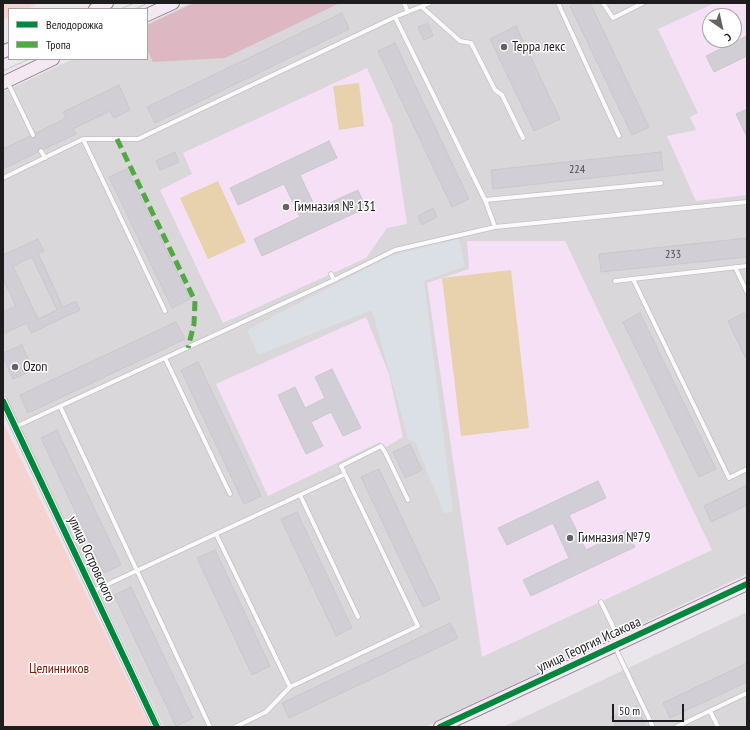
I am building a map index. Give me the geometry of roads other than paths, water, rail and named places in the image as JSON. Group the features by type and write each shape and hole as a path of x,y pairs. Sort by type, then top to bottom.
{"street":[{"path":"96,8 107,3"},
{"path":"148,15 173,3"},
{"path":"5,82 51,60"},
{"name":"улица Островского","path":"3,401 156,727"},
{"name":"улица Георгия Исакова","path":"440,727 747,584"}],"lane":[{"path":"404,3 408,12"},
{"path":"3,178 83,139 138,139 395,17 430,3"},
{"path":"558,3 619,136"},
{"path":"603,3 613,18 644,3"},
{"path":"422,7 460,41 471,42 495,90 502,95 523,138"},
{"path":"395,17 485,200 495,227"},
{"path":"5,82 33,135"},
{"path":"83,139 165,311"},
{"path":"41,151 45,158"},
{"path":"485,200 661,183"},
{"path":"15,427 334,280 395,250 495,227 747,202"},
{"path":"615,281 747,266"},
{"path":"735,267 747,292"},
{"path":"331,274 334,280"},
{"path":"633,279 729,478 747,469"},
{"path":"165,358 230,494"},
{"path":"60,406 210,727"},
{"path":"235,727 266,712 290,687 418,626 341,466 381,446 408,500"},
{"path":"93,591 345,474"},
{"path":"300,495 358,617"},
{"path":"216,534 290,687"},
{"path":"601,602 653,727"},
{"path":"676,727 747,693"},
{"path":"710,711 718,727"}],"tram line":[{"path":"123,8 134,3"},
{"path":"137,8 148,3"},
{"path":"3,71 27,60"}],"place":[{"name":"Терра лекс","path":"504,47"},
{"name":"Гимназия № 131","path":"286,207"},
{"name":"Ozon","path":"15,367"},
{"name":"Гимназия №79","path":"570,538"}],"park label":[{"name":"Целинников","path":"59,669"}]}
